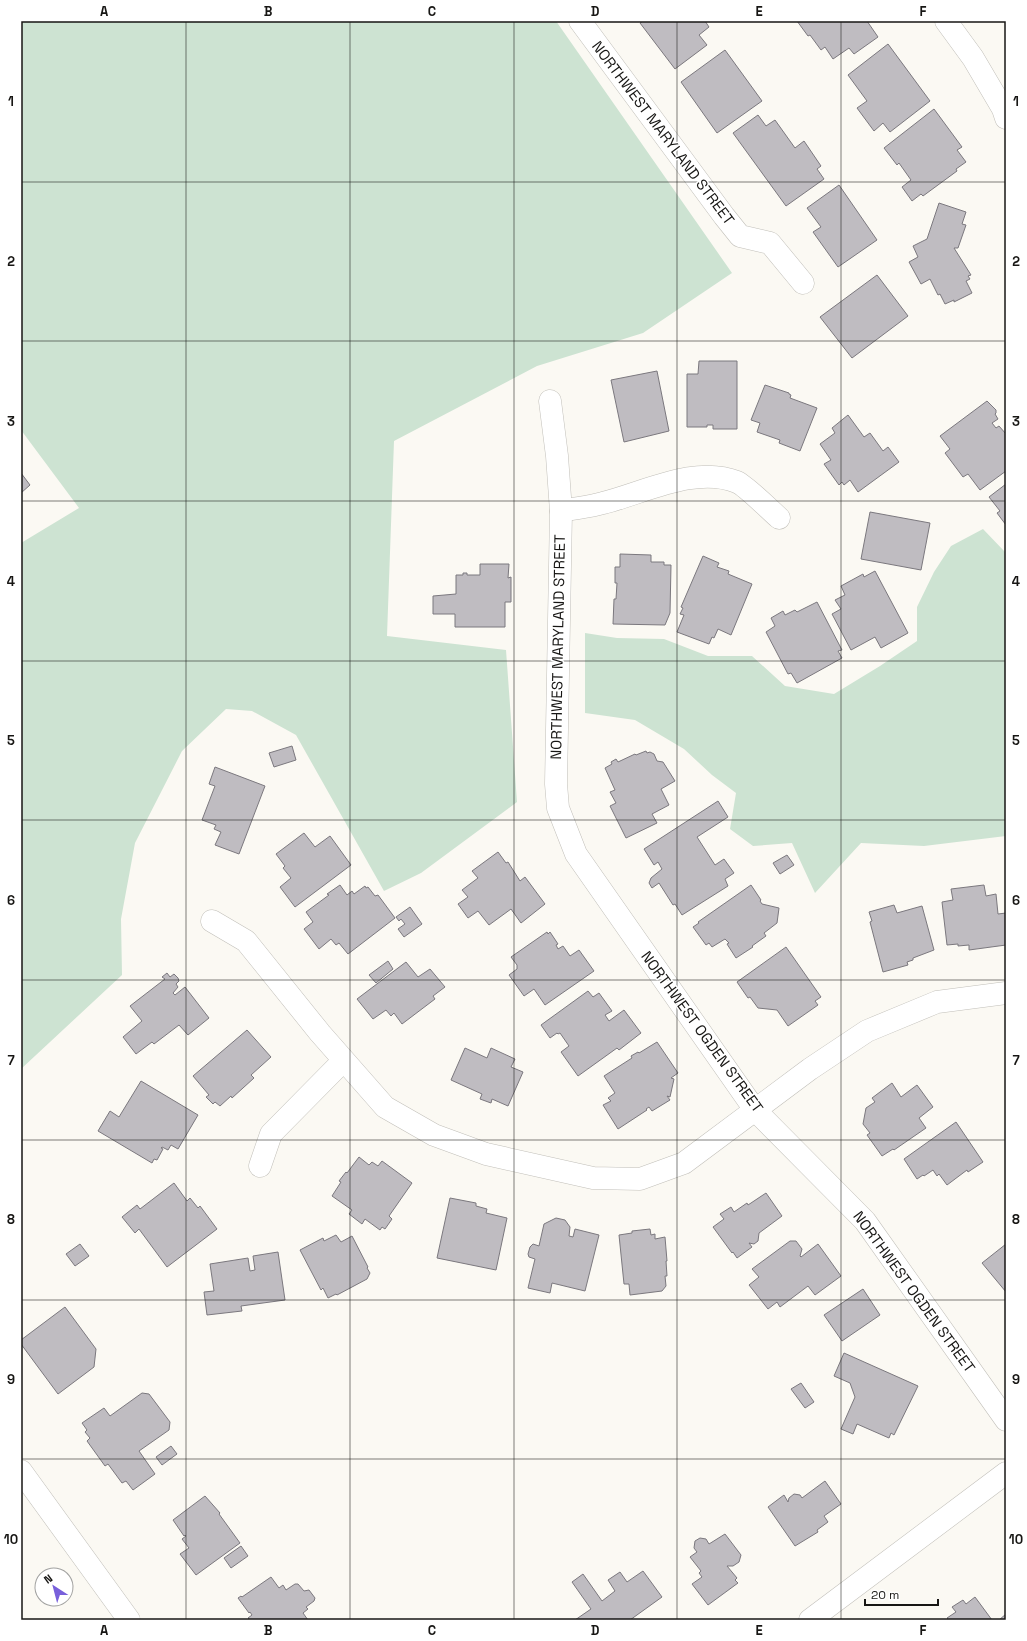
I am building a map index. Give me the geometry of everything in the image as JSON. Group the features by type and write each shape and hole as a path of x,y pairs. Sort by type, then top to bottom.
{"street":[{"name":"NORTHWEST MARYLAND STREET","path":"580,21 740,236 770,243 803,283"},
{"path":"946,21 973,58 1003,109 1006,118"},
{"name":"NORTHWEST MARYLAND STREET","path":"550,401 557,456 561,511 556,784 562,820 576,854 597,884"},
{"path":"561,511 603,503 645,489 708,476 723,478 739,483 779,518"},
{"name":"NORTHWEST OGDEN STREET","path":"597,884 756,1110 865,1221 1006,1420"},
{"path":"212,920 246,941 343,1061 386,1107 434,1135 486,1154 593,1178 640,1178 684,1163 810,1069 867,1031 937,1002 1006,993"},
{"path":"260,1166 271,1134 343,1061"},
{"path":"21,1470 129,1620"},
{"path":"810,1620 1006,1473"}],"green space":[{"path":"21,21 556,21 732,273 643,333 537,366 394,441 387,636 506,650 517,802 421,873 384,891 296,735 252,711 226,709 182,751 135,843 121,919 122,975 21,1069 21,543 79,508 21,430"},
{"path":"983,529 1006,553 1006,836 924,846 861,843 815,893 792,843 753,846 730,829 736,793 712,775 684,749 635,720 585,713 585,633 617,638 664,639 708,656 752,656 785,686 834,694 917,641 917,607 934,572 951,546"}],"building":[{"path":"643,21 705,21 709,27 699,35 707,45 675,69 640,23"},
{"path":"797,21 867,21 878,37 854,54 849,48 833,59 825,47 821,50"},
{"path":"888,44 930,101 890,132 883,123 874,131 857,108 867,101 848,75"},
{"path":"725,50 762,101 717,133 681,82"},
{"path":"934,109 962,147 957,150 966,162 956,169 957,171 923,196 921,194 912,201 902,187 911,180 899,163 897,165 884,148"},
{"path":"758,115 766,126 775,120 795,148 804,141 821,166 817,169 824,179 786,206 733,133"},
{"path":"839,185 877,240 838,267 813,232 821,227 807,208"},
{"path":"939,203 966,212 962,224 966,225 958,248 954,248 971,275 968,276 970,279 966,281 972,293 954,302 954,300 945,304 940,294 938,295 930,279 921,284 909,262 918,257 913,246 927,239"},
{"path":"877,275 908,316 852,358 820,317"},
{"path":"699,361 737,361 737,429 713,429 713,425 707,425 707,427 687,427 687,374 698,374"},
{"path":"657,371 669,431 624,442 611,380"},
{"path":"765,385 789,393 791,395 790,398 817,408 800,451 779,443 780,440 757,432 760,423 751,420"},
{"path":"987,401 996,410 995,414 998,419 992,423 996,428 999,426 1006,434 1006,471 980,490 968,474 963,477 945,453 950,449 940,436"},
{"path":"848,415 864,437 870,433 883,451 888,447 899,462 858,492 850,480 844,485 842,482 839,485 824,464 831,460 820,444 835,433 832,428"},
{"path":"21,473 30,485 21,493"},
{"path":"1006,484 1006,525 997,513 1000,511 989,497"},
{"path":"870,512 930,523 921,570 861,559"},
{"path":"620,554 651,555 651,562 664,562 664,565 671,565 670,613 665,625 613,624 614,599 616,599 617,583 615,583 615,567 620,567"},
{"path":"703,556 719,563 717,567 729,571 728,574 752,584 731,635 718,629 714,638 712,637 709,644 677,632 684,615 680,614 683,608 681,607"},
{"path":"480,564 509,564 508,578 511,577 511,602 505,602 505,627 455,627 455,614 433,614 433,596 456,594 456,575 463,575 463,573 467,573 467,575 480,575"},
{"path":"875,571 908,633 881,648 875,637 851,650 832,614 841,609 835,600 845,595 841,586 863,574 864,577"},
{"path":"817,602 842,650 838,651 842,658 797,683 791,673 788,674 766,632 775,626 771,618 783,611 785,615 795,610 797,612"},
{"path":"292,746 296,760 274,767 269,753"},
{"path":"646,751 647,753 650,752 654,754 657,761 663,762 675,781 661,789 669,805 652,814 657,823 626,838 610,806 616,803 610,792 615,790 605,768 612,764 611,762 616,759 618,762 635,754 636,755"},
{"path":"215,767 265,786 239,854 215,845 221,832 214,829 216,825 202,820 215,786 209,784"},
{"path":"718,801 728,817 697,837 715,865 724,859 734,873 725,879 728,886 682,915 675,904 673,905 659,883 652,888 649,883 651,878 662,869 658,862 654,865 644,849"},
{"path":"304,833 315,847 330,836 351,865 295,907 280,887 291,878 283,868 285,866 276,854"},
{"path":"498,852 506,863 508,862 520,881 525,877 545,904 521,923 511,909 489,925 478,911 468,918 458,904 468,897 462,890 478,878 472,871"},
{"path":"787,855 794,865 780,874 773,863"},
{"path":"340,885 347,895 352,891 354,894 365,886 366,888 368,887 375,896 378,895 395,918 348,954 339,943 336,945 331,939 319,949 304,929 313,922 306,912"},
{"path":"751,885 762,904 779,908 777,923 764,933 766,936 736,958 727,944 729,943 725,939 712,947 709,943 706,945 693,927"},
{"path":"984,885 986,896 996,894 998,914 1006,913 1006,945 969,950 969,945 947,945 942,902 953,900 951,889"},
{"path":"894,905 897,913 922,906 934,950 913,958 913,960 907,962 908,965 883,972 870,922 872,921 869,912"},
{"path":"410,907 422,924 404,937 398,929 405,924 401,919 399,921 396,917"},
{"path":"547,932 548,934 550,932 558,944 556,945 558,949 563,946 570,956 579,950 594,971 545,1005 534,989 524,996 509,975 517,969 517,965 511,957"},
{"path":"786,947 821,997 815,1001 818,1005 788,1026 777,1010 758,1008 750,997 748,998 737,982"},
{"path":"388,961 393,969 376,983 369,975"},
{"path":"406,962 418,977 430,969 445,987 433,996 435,999 402,1024 394,1013 391,1016 386,1010 373,1019 357,999"},
{"path":"167,973 170,977 174,974 179,981 176,984 178,987 173,993 175,995 185,987 209,1018 188,1035 179,1025 154,1044 152,1042 136,1054 123,1037 142,1021 130,1006 165,979 162,977"},
{"path":"588,991 593,997 599,993 612,1011 605,1015 609,1021 624,1010 641,1033 619,1050 617,1048 578,1076 561,1052 569,1046 560,1033 557,1033 550,1038 541,1025"},
{"path":"247,1030 271,1057 251,1075 254,1078 232,1098 231,1096 220,1106 215,1102 213,1104 206,1097 209,1095 193,1076"},
{"path":"657,1042 678,1073 671,1078 674,1079 670,1097 667,1096 670,1100 652,1111 649,1107 646,1109 647,1110 618,1129 603,1105 611,1101 608,1098 615,1093 604,1076 632,1058 631,1056"},
{"path":"465,1048 487,1058 491,1048 515,1059 511,1067 523,1072 508,1106 492,1099 491,1103 480,1099 482,1094 451,1080"},
{"path":"141,1081 198,1115 178,1149 171,1145 168,1150 162,1147 161,1148 163,1149 157,1160 154,1159 152,1163 98,1131 110,1111 119,1117"},
{"path":"892,1083 901,1097 917,1085 933,1107 919,1118 926,1128 894,1150 893,1149 882,1156 867,1135 870,1133 863,1124 866,1108 875,1102 872,1098"},
{"path":"956,1122 983,1162 968,1172 967,1170 947,1185 939,1174 937,1176 933,1170 917,1179 904,1159"},
{"path":"359,1157 369,1165 372,1162 378,1166 382,1161 412,1183 389,1216 392,1219 385,1229 382,1227 380,1230 365,1219 362,1224 349,1214 352,1210 332,1196 341,1182 339,1181"},
{"path":"174,1183 187,1201 190,1198 198,1208 200,1206 217,1229 167,1267 139,1229 135,1233 122,1217 137,1205 140,1209"},
{"path":"766,1193 782,1216 759,1233 758,1241 754,1244 749,1243 752,1247 737,1258 713,1227 724,1219 720,1214 731,1207 734,1212"},
{"path":"450,1198 476,1203 476,1206 487,1209 486,1213 507,1218 496,1270 437,1258"},
{"path":"556,1218 565,1220 570,1227 569,1236 573,1237 575,1229 599,1235 585,1291 552,1283 550,1293 528,1288 535,1259 529,1257 528,1254 530,1247 533,1244 539,1246 544,1224"},
{"path":"650,1229 651,1235 655,1234 655,1239 665,1237 667,1261 667,1276 665,1276 666,1286 662,1291 630,1295 629,1284 624,1284 619,1235 632,1233 632,1231"},
{"path":"336,1235 341,1242 352,1236 370,1273 367,1279 337,1295 336,1294 328,1298 323,1288 321,1290 300,1250 323,1238 324,1241"},
{"path":"790,1241 796,1241 802,1249 801,1257 818,1244 841,1276 815,1295 808,1286 780,1307 777,1302 768,1309 749,1285 759,1277 752,1269"},
{"path":"80,1244 89,1256 75,1266 66,1254"},
{"path":"1006,1244 1006,1292 982,1263"},
{"path":"278,1252 285,1300 241,1306 242,1311 207,1315 204,1292 214,1291 210,1264 248,1258 250,1271 255,1270 253,1256"},
{"path":"863,1289 880,1315 842,1341 824,1315"},
{"path":"65,1307 96,1349 94,1367 58,1394 21,1344 21,1340"},
{"path":"844,1353 918,1386 894,1435 891,1433 889,1438 857,1424 853,1434 841,1429 855,1397 850,1383 834,1376"},
{"path":"801,1383 814,1402 805,1408 791,1389"},
{"path":"142,1393 149,1394 170,1422 169,1430 139,1451 155,1474 133,1490 126,1481 122,1483 108,1464 105,1466 87,1441 90,1438 85,1432 87,1430 82,1423 104,1408 110,1416"},
{"path":"171,1446 177,1454 162,1465 156,1457"},
{"path":"825,1481 841,1504 824,1516 828,1522 817,1530 818,1532 795,1546 768,1507 784,1495 788,1502 789,1498 794,1494 800,1495 802,1498"},
{"path":"205,1496 220,1513 219,1514 240,1543 196,1575 180,1554 189,1548 182,1539 186,1536 184,1536 173,1520"},
{"path":"725,1534 741,1555 739,1562 733,1566 727,1566 737,1578 735,1580 738,1583 708,1605 692,1584 702,1577 699,1573 701,1571 690,1557 697,1552 694,1548 695,1541 700,1538 706,1539 709,1544"},
{"path":"241,1546 248,1556 231,1568 224,1558"},
{"path":"643,1571 662,1597 630,1620 575,1620 591,1609 572,1582 583,1574 602,1601 615,1591 608,1580 620,1572 627,1582"},
{"path":"271,1577 279,1588 283,1585 286,1590 295,1584 298,1584 304,1591 309,1590 315,1598 314,1601 306,1607 308,1609 303,1613 308,1620 250,1620 248,1618 252,1615 238,1598 241,1596 242,1597"},
{"path":"975,1597 992,1620 949,1620 947,1618 956,1612 952,1607 963,1600 966,1604"},
{"path":"1006,1614 1006,1620 999,1620"}]}
